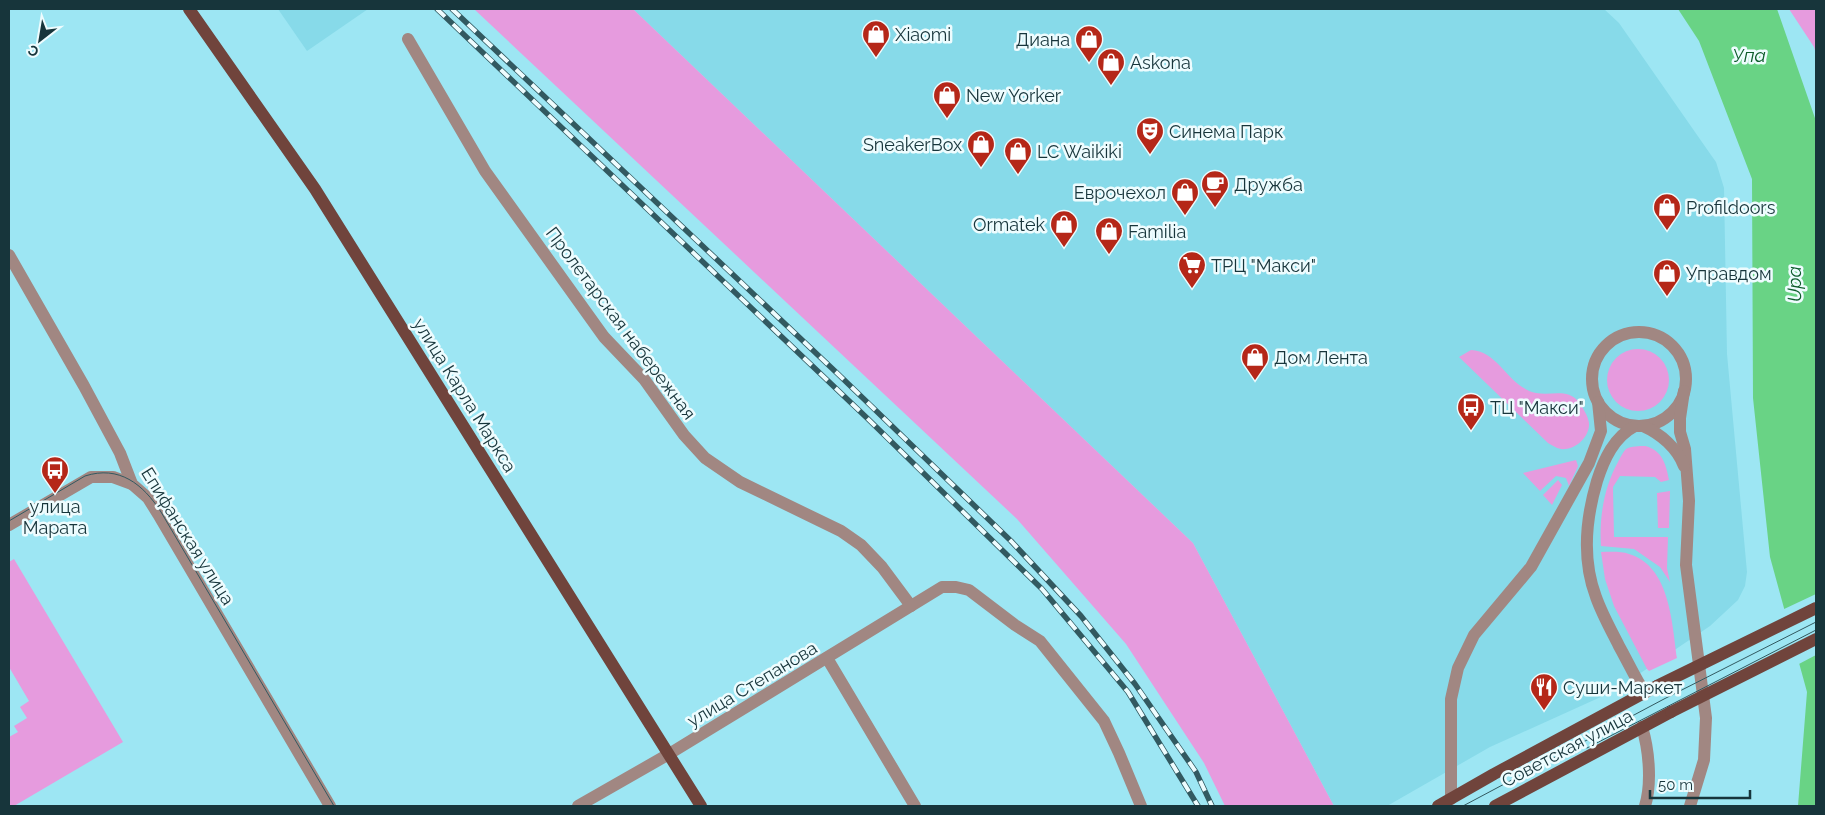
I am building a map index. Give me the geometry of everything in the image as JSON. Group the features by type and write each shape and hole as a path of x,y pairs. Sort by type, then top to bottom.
{"main road":[{"name":"улица Карла Маркса","path":"189,9 315,189 701,806"},
{"name":"Советская улица","path":"1438,806 1502,769 1657,686 1816,608"},
{"name":"Советская улица","path":"1495,806 1642,727 1816,639"}],"street":[{"name":"Пролетарская набережная","path":"408,39 485,171 604,337 644,379 684,435 705,458 740,482 841,531 862,545 882,567 911,606"},
{"name":"Епифанская улица","path":"9,255 120,453 132,484 148,498 158,514 330,806"},
{"path":"1451,799 1451,699 1458,668 1474,635 1531,567 1589,463 1601,432 1598,402 1592,384 1592,370 1597,357 1605,346 1618,337 1632,332 1648,333 1663,338 1674,348 1682,361 1686,376 1680,418 1689,501 1686,565 1706,718 1704,760 1690,806"},
{"path":"1644,693 1612,632 1596,596 1588,564 1587,548 1591,502 1601,468 1618,439 1624,432 1657,422 1669,415 1678,404 1684,391"},
{"path":"1598,402 1614,419 1654,430 1665,439 1682,460 1687,473"},
{"path":"9,525 91,477 113,477 132,484"},
{"name":"улица Степанова","path":"578,806 669,754 942,587 956,587 969,590 1015,626 1040,641 1104,721 1142,806"},
{"path":"827,658 915,806"},
{"path":"1642,727 1646,738 1648,782 1645,806"}],"shaded area":[{"path":"278,9 368,9 307,51"},
{"path":"474,9 633,9 1193,543 1334,806 1225,806 1204,763 1126,644 1017,519"},
{"path":"633,9 1604,9 1619,23 1716,162 1724,188 1727,354 1747,572 1745,586 1738,600 1710,626 1614,691 1490,747 1387,806 1334,806 1193,543"},
{"path":"1789,9 1816,9 1816,54 1814,47"},
{"path":"1638,349 1650,352 1660,358 1666,368 1669,380 1666,392 1660,402 1650,408 1638,411 1626,408 1616,402 1610,392 1607,380 1610,368 1616,358 1626,352"},
{"path":"1471,350 1489,356 1518,384 1526,389 1542,394 1559,393 1569,395 1579,402 1584,409 1589,423 1588,432 1582,440 1574,446 1565,449 1548,443 1459,357"},
{"path":"1645,446 1651,448 1662,458 1669,480 1661,482 1655,477 1620,476 1613,487 1614,537 1668,537 1667,568 1670,582 1660,567 1634,549 1601,546 1604,503 1613,472 1626,449"},
{"path":"1576,460 1578,466 1569,486 1566,478 1556,476 1540,491 1523,473"},
{"path":"1558,480 1562,485 1552,505 1543,495"},
{"path":"1670,491 1669,528 1658,528 1657,493"},
{"path":"1601,552 1629,554 1643,560 1653,570 1661,583 1666,597 1677,658 1649,671 1647,669 1614,606 1605,579"},
{"path":"14,559 123,742 14,806 9,806 9,737 18,732 14,726 27,718 20,707 29,701 9,667 9,562"}],"water":[{"name":"Упа","path":"1678,9 1777,9 1816,121 1816,806 1798,806 1807,692 1770,557 1753,398 1752,179 1699,41"}],"pier":[{"path":"1816,594 1816,655 1797,665 1782,610"}],"tram line":[{"path":"9,521 85,476 109,473 129,479 138,485 161,512 334,806"},
{"path":"1463,806 1664,699 1816,622"},
{"path":"1587,748 1816,630"}],"railway":[{"path":"437,9 867,418 1042,589 1128,692 1198,806"},
{"path":"452,9 838,374 1011,541 1081,616 1135,684 1196,772 1212,806"}],"place":[{"name":"Xiaomi","path":"876,58"},
{"name":"Диана","path":"1089,63"},
{"name":"Askona","path":"1111,86"},
{"name":"New Yorker","path":"947,119"},
{"name":"Синема Парк","path":"1150,155"},
{"name":"SneakerBox","path":"981,168"},
{"name":"LC Waikiki","path":"1018,175"},
{"name":"Дружба","path":"1215,208"},
{"name":"Еврочехол","path":"1185,216"},
{"name":"Profildoors","path":"1667,231"},
{"name":"Ormatek","path":"1064,248"},
{"name":"Familia","path":"1109,255"},
{"name":"ТРЦ \"Макси\"","path":"1192,289"},
{"name":"Управдом","path":"1667,297"},
{"name":"Дом Лента","path":"1255,381"},
{"name":"ТЦ \"Макси\"","path":"1471,431"},
{"name":"улица Марата","path":"55,494"},
{"name":"Суши-Маркет","path":"1544,711"}],"water label":[{"name":"Upa","path":"1794,284"}]}
